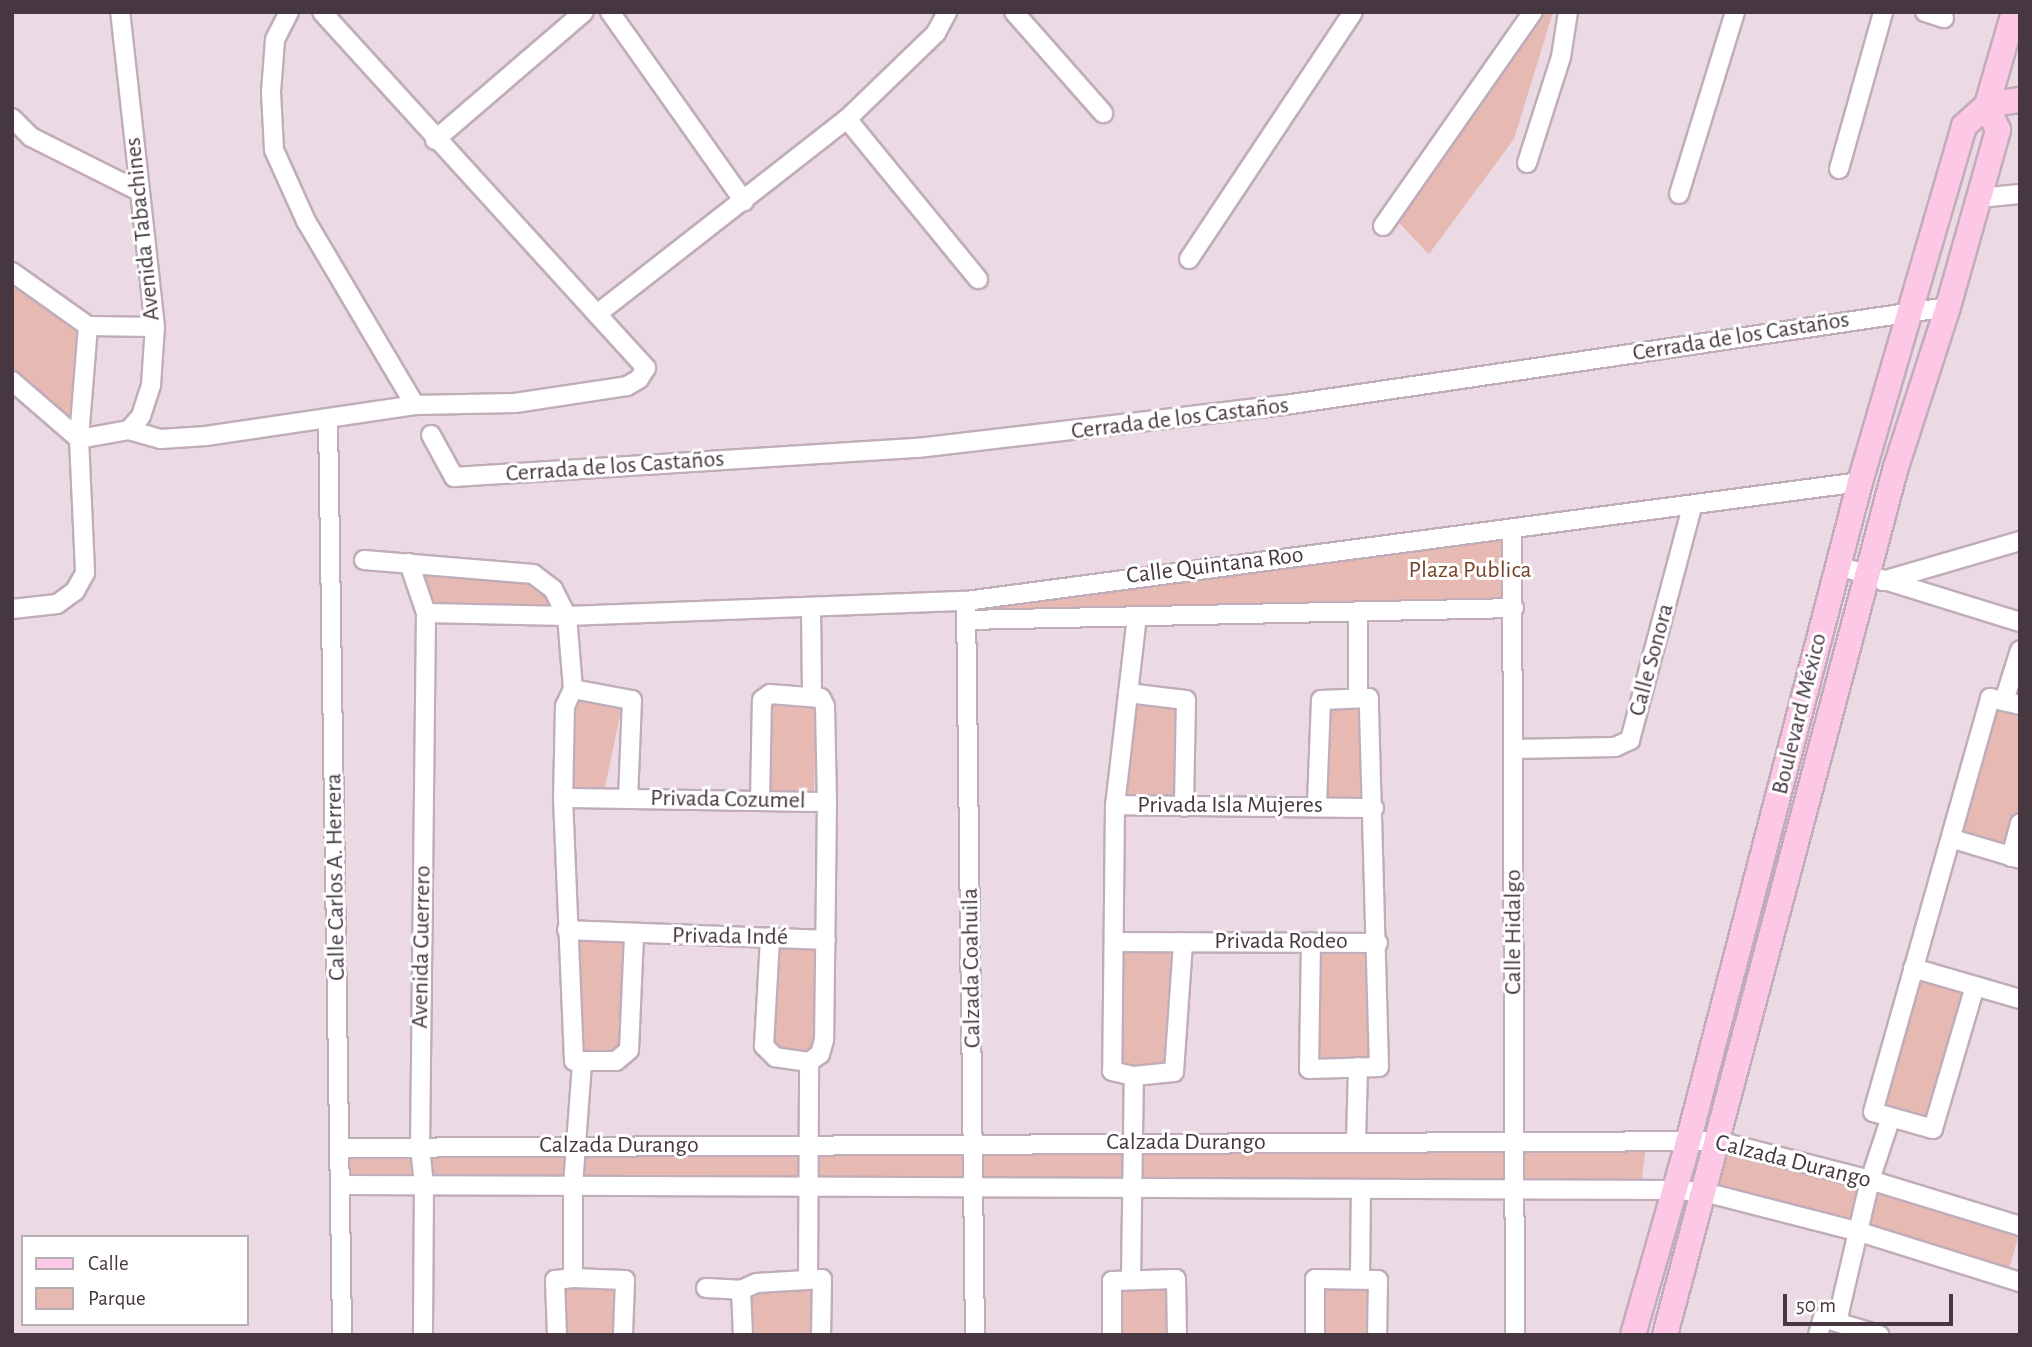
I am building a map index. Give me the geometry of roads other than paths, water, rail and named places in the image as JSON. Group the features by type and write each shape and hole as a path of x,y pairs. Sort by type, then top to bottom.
{"main road":[{"name":"Boulevard México","path":"1633,1335 1675,1191 1810,683 1836,565 1964,126 1987,105 2014,12"},
{"path":"1987,105 2020,100"},
{"name":"Boulevard México","path":"1665,1335 1875,579 1896,467 1948,307 1998,130 1987,105"}],"street":[{"name":"Avenida Tabachines","path":"120,12 155,327 147,404 129,430"},
{"path":"289,12 275,40 271,92 274,150 306,221 415,405"},
{"path":"79,439 129,430 160,439 328,419 415,405 515,402 626,386 639,379 646,368 640,356 597,314 435,140 322,12"},
{"path":"435,140 584,12"},
{"path":"610,12 744,201"},
{"path":"597,314 847,119 936,33 947,12"},
{"path":"1014,12 1103,113"},
{"path":"1189,259 1353,12"},
{"path":"1384,226 1533,12"},
{"path":"1527,163 1561,57 1568,12"},
{"path":"1679,194 1735,12"},
{"path":"1839,169 1883,12"},
{"path":"1925,12 1944,18"},
{"path":"12,118 31,137 139,191"},
{"path":"847,119 978,279"},
{"path":"1979,198 2020,194"},
{"path":"12,272 88,326 155,327"},
{"name":"Cerrada de los Castaños","path":"431,435 454,477 918,448 1285,405 1948,307"},
{"path":"12,609 57,604 75,591 85,573 79,439 88,326"},
{"path":"12,381 79,439"},
{"name":"Calle Carlos A. Herrera","path":"328,419 342,1335"},
{"name":"Calle Quintana Roo","path":"426,613 567,616 966,601 1138,575 1692,507 1860,482"},
{"name":"Calle Sonora","path":"1514,749 1615,747 1630,740 1692,507"},
{"name":"Calle Hidalgo","path":"1513,530 1515,1335"},
{"path":"1875,579 2020,541"},
{"path":"364,560 533,574 552,589 567,616 573,689 565,706 567,930 573,1058 582,1064 616,1061 629,1050 634,934"},
{"name":"Avenida Guerrero","path":"409,563 426,613 420,1147 424,1185 423,1335"},
{"path":"1836,565 2020,622"},
{"name":"Calzada Coahuila","path":"966,601 976,1187 975,1335"},
{"path":"811,608 811,694"},
{"name":"Calle Quintana Roo","path":"966,620 1514,608"},
{"path":"1358,611 1358,698"},
{"name":"Privada Isla Mujeres","path":"1137,616 1115,805 1317,805 1374,808"},
{"path":"1975,986 1933,1129 1890,1120 1873,1112 1913,968 1953,839 1990,698 2012,703 2020,650"},
{"name":"Privada Cozumel","path":"573,689 632,700 628,798"},
{"path":"1128,693 1186,700 1184,807"},
{"path":"760,801 762,700 770,694 811,694 825,706 826,940 824,1040 820,1054 808,1062 775,1057 764,1046 770,937"},
{"path":"1311,942 1309,1069 1378,1067 1378,943 1369,698 1321,699 1317,805"},
{"name":"Privada Cozumel","path":"564,798 827,802"},
{"path":"1115,805 1112,1071 1134,1076 1131,1280"},
{"path":"1953,839 2015,858 2020,823"},
{"name":"Privada Indé","path":"567,930 826,940"},
{"name":"Privada Rodeo","path":"1114,942 1378,943"},
{"name":"Privada Rodeo","path":"1134,1076 1174,1072 1183,942"},
{"path":"1913,968 2020,999"},
{"path":"808,1062 808,1279"},
{"path":"573,1278 574,1146 582,1064"},
{"path":"1356,1142 1358,1067"},
{"path":"1837,1322 1870,1180 1890,1120"},
{"name":"Calzada Durango","path":"341,1148 1718,1141 1870,1180 2020,1226"},
{"name":"Calzada Durango","path":"341,1185 1704,1192 1860,1232 2020,1282"},
{"path":"1360,1279 1361,1189"},
{"path":"557,1335 555,1280 573,1278 625,1280 623,1335"},
{"path":"706,1287 741,1290 757,1283 822,1279 821,1335"},
{"path":"1112,1335 1112,1281 1176,1279 1177,1335"},
{"path":"1315,1335 1315,1279 1378,1280 1377,1335"},
{"path":"741,1290 743,1335"},
{"path":"1818,1335 1823,1318 1880,1335"}],"park label":[{"name":"Plaza Publica","path":"1470,571"}]}
